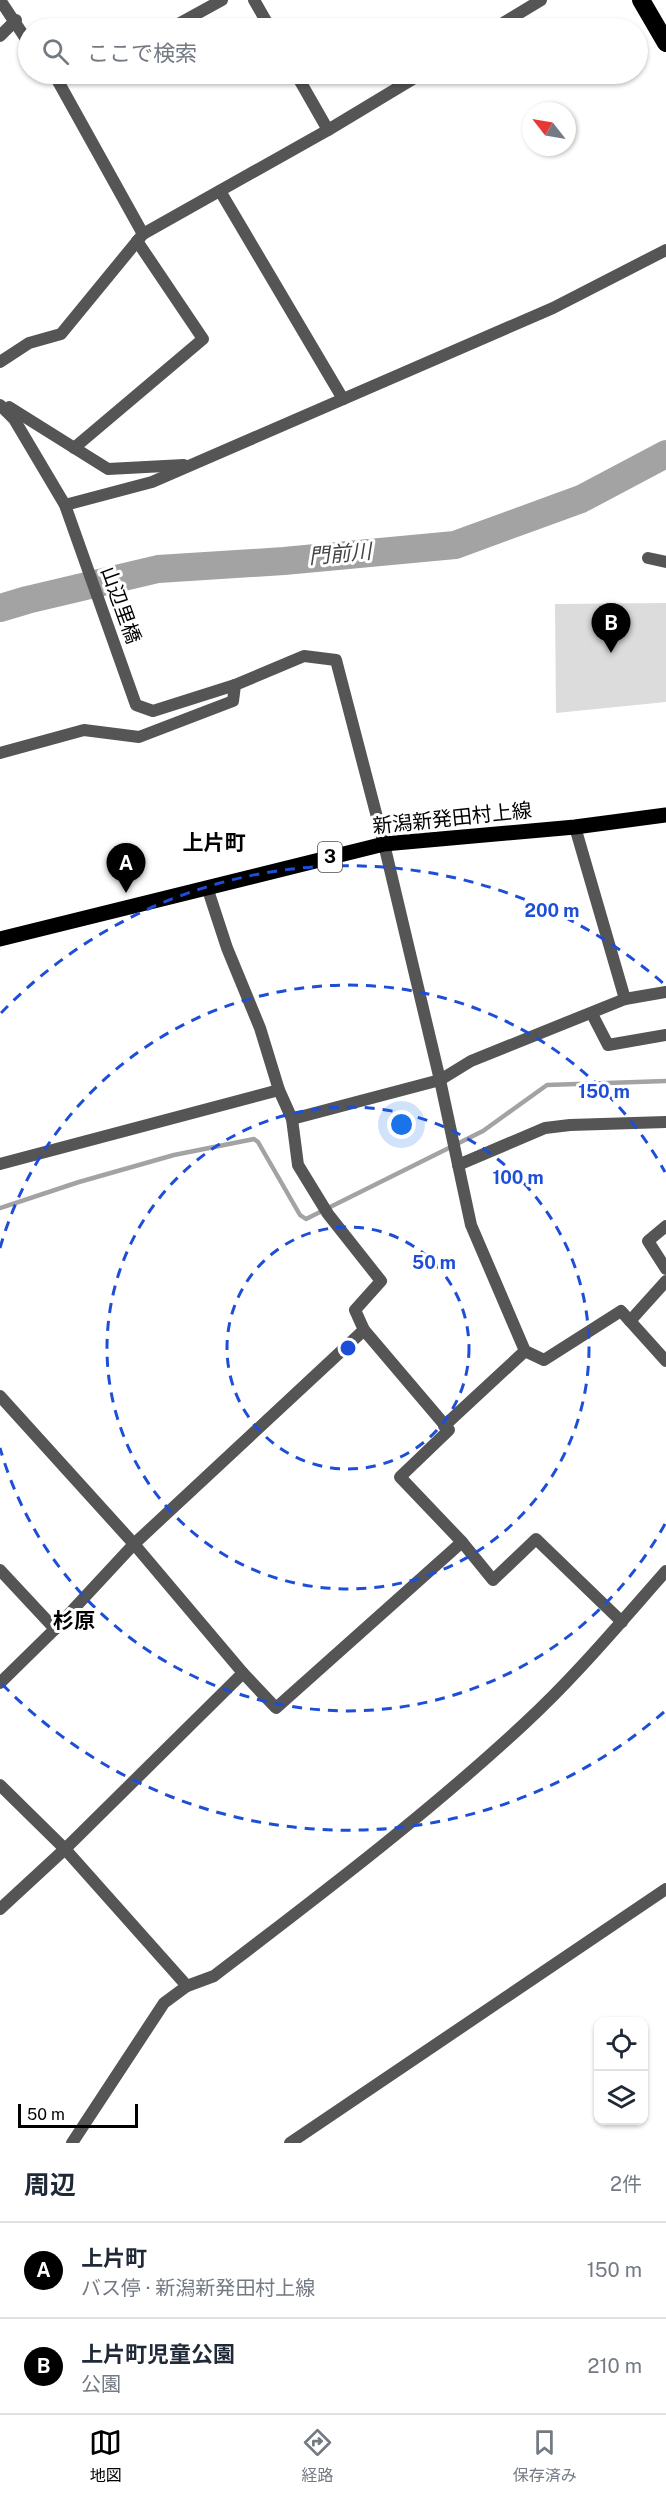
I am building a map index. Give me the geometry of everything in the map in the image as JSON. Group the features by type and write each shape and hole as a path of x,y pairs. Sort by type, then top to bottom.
{"highway":[{"path":"641,0 666,43"}],"main road":[{"name":"新潟新発田村上線","path":"0,939 384,844 575,827 666,815"}],"street":[{"path":"0,0 18,25"},
{"path":"189,18 222,0"},
{"path":"254,0 264,18"},
{"path":"511,18 541,0"},
{"path":"0,36 15,20"},
{"path":"59,84 140,237 203,339 74,448"},
{"path":"302,84 328,130"},
{"path":"0,362 29,343 61,334 140,237 404,84"},
{"path":"220,191 343,399"},
{"path":"65,505 152,482 553,308 666,250"},
{"path":"0,403 108,468 191,465"},
{"name":"山辺里橋","path":"0,403 14,419 65,505 136,705 153,711 235,685"},
{"path":"648,558 666,562"},
{"path":"0,753 84,730 140,737 233,701 235,685 304,656 336,660 384,844 440,1080 471,1225 525,1351 544,1360 621,1311 666,1361"},
{"path":"575,827 625,999"},
{"path":"207,887 226,948 260,1028 279,1090 292,1119 298,1165 328,1214 381,1281 355,1310 364,1330 449,1430 400,1477 462,1542 493,1580 536,1539 622,1622"},
{"path":"292,1119 440,1080 471,1061 625,999 666,992"},
{"path":"592,1014 608,1045 666,1035"},
{"path":"0,1164 279,1090"},
{"path":"458,1165 545,1128 666,1122"},
{"path":"666,1226 648,1241 666,1269"},
{"path":"630,1321 666,1281"},
{"path":"0,1683 55,1629 134,1544 364,1330"},
{"path":"444,1426 525,1351"},
{"path":"0,1396 134,1544 243,1673 276,1708 462,1542"},
{"path":"0,1570 55,1629"},
{"path":"72,2143 164,2003 186,1986 214,1976 443,1797 526,1723 622,1622 666,1571"},
{"path":"0,1909 65,1849 243,1673"},
{"path":"0,1785 65,1849 186,1986"},
{"path":"290,2143 666,1888"}],"shaded area":[{"path":"666,603 666,702 556,713 555,604"}],"waterway":[{"name":"門前川","path":"0,608 158,569 284,561 455,545 581,499 666,454"},
{"path":"0,1208 79,1182 174,1155 254,1139 258,1142 300,1215 306,1219 483,1131 547,1085 666,1081"}],"place":[{"name":"上片町児童公園","path":"611,653"},
{"name":"上片町","path":"126,893"}],"district":[{"name":"上片町","path":"214,843"},
{"name":"杉原","path":"74,1621"}]}
